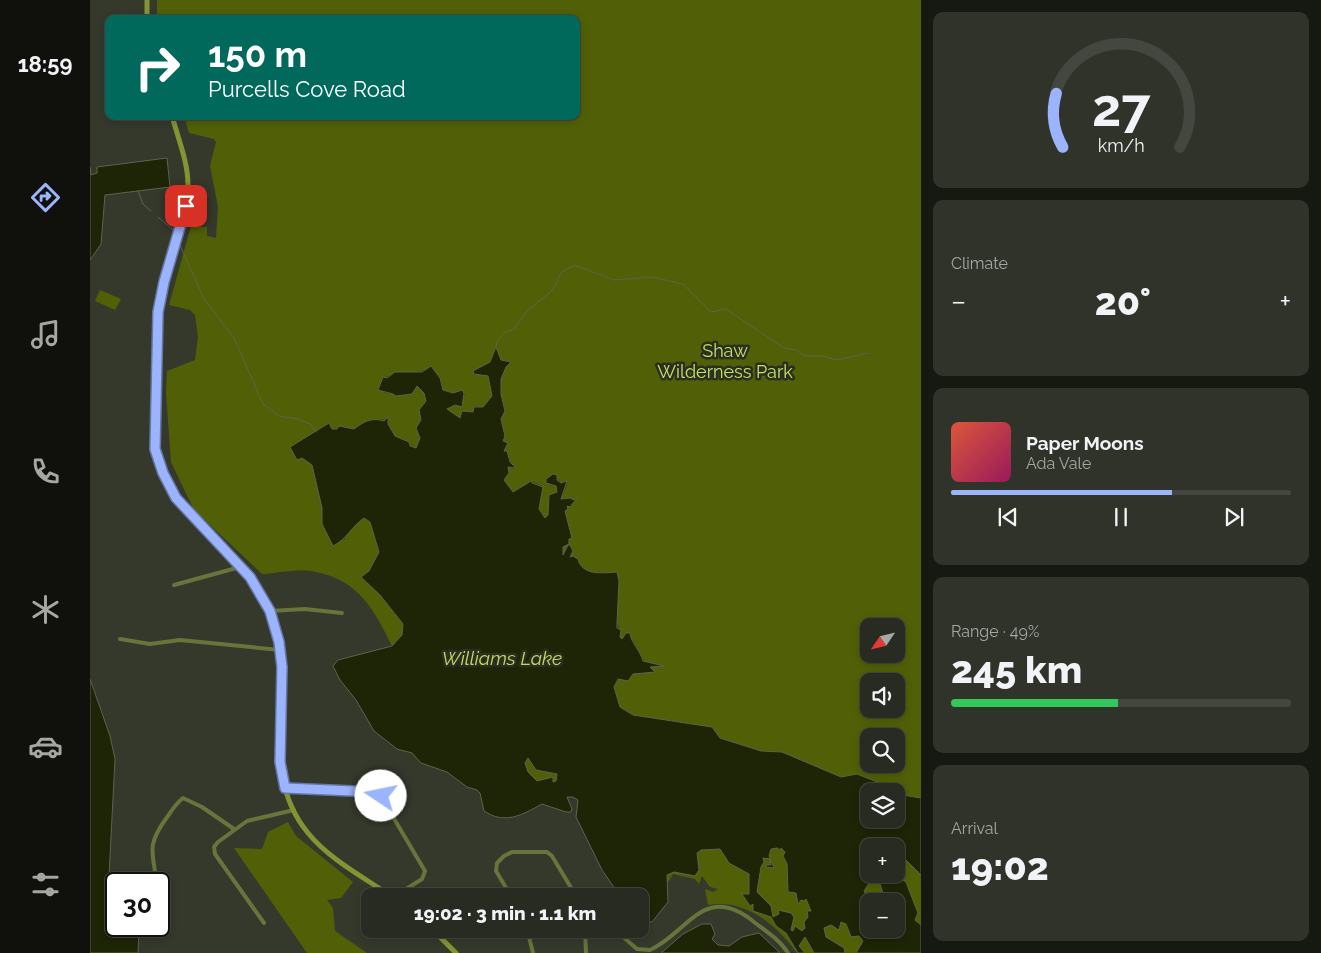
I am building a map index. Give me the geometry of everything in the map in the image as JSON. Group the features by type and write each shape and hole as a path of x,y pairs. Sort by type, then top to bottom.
{"main road":[{"path":"147,0 147,15"},
{"path":"173,120 186,166 188,189 186,206 164,282 158,312 155,449 166,480 180,504 240,567 261,593 270,611 280,650 282,680 280,762 285,788 294,810 318,844 381,888"},
{"path":"441,938 456,953"}],"street":[{"path":"174,586 240,567"},
{"path":"270,611 305,609 342,613"},
{"path":"120,639 148,644 180,640 280,650"},
{"path":"285,788 380,794 425,871 422,879 407,888"},
{"path":"155,872 152,847 154,836 177,803 183,798 202,807 234,830"},
{"path":"264,923 215,854 216,844 247,821 294,810"},
{"path":"506,888 496,871 497,863 510,853 540,850 552,856 571,888"},
{"path":"625,938 638,949 650,950 697,914 722,907 742,912 780,943 788,953"},
{"path":"530,938 534,953"},
{"path":"585,938 586,953"}],"green space":[{"name":"Shaw Wilderness Park","path":"157,0 921,0 921,798 905,795 905,783 878,783 857,774 841,777 782,752 761,751 720,738 712,727 633,715 620,707 614,687 619,679 628,681 633,674 654,672 650,666 663,666 645,662 630,635 622,639 620,637 621,632 617,621 616,608 619,581 612,575 605,573 599,574 592,580 577,559 573,556 569,557 571,554 568,549 563,555 562,547 569,544 569,539 571,539 565,511 568,509 567,506 569,507 578,497 574,500 571,498 561,499 567,485 566,481 561,483 557,478 549,485 556,486 557,492 549,495 548,515 545,518 539,509 542,486 531,481 513,492 504,480 509,473 508,467 514,469 507,452 504,451 508,443 503,441 505,436 501,419 505,411 501,394 501,379 506,367 511,362 501,360 496,347 490,362 474,374 488,376 492,396 483,407 476,406 473,412 466,411 460,418 447,409 452,406 463,406 462,401 465,394 461,391 453,393 443,390 442,383 431,366 421,371 396,373 384,379 378,389 385,393 396,396 412,394 417,386 425,395 425,405 416,429 420,438 416,448 395,436 388,424 389,420 370,420 354,429 341,427 332,429 330,426 323,426 311,436 290,447 312,465 322,508 322,524 344,540 351,527 364,518 370,522 379,552 369,571 361,577 380,595 403,624 402,635 392,646 372,609 355,590 344,582 331,576 310,571 262,574 194,510 171,462 166,393 167,371 195,360 198,337 195,315 190,310 169,305 191,226 207,227 207,236 216,238 218,207 210,166 216,142 214,139 189,133 185,120 580,120 580,15 157,15"},
{"path":"100,290 121,299 115,310 95,301"},
{"path":"528,758 536,770 557,774 557,781 553,782 553,778 537,781 528,772 525,763"},
{"path":"288,822 296,836 353,882 341,898 327,900 333,908 335,931 367,953 307,953 234,848 262,849 268,832"},
{"path":"779,845 840,918 860,935 860,938 866,940 862,953 797,953 780,933 759,916 735,906 722,904 708,905 705,889 713,892 718,889 710,887 702,876 699,884 695,879 673,874 667,884 667,875 698,859 697,853 701,850 720,849 762,856 771,848"},
{"path":"905,859 921,875 921,925 915,920 905,902 905,893 900,893 894,883 905,883"},
{"path":"869,883 880,883 883,893 865,893 864,891"}],"water":[{"path":"167,158 170,187 105,195 101,244 90,260 90,167 91,175 97,173 97,167"},
{"name":"Williams Lake","path":"496,347 501,360 511,362 506,367 501,379 501,394 505,411 501,419 505,436 503,441 508,443 504,451 507,451 510,462 516,468 508,467 509,473 504,480 513,492 531,481 543,487 539,509 545,518 548,515 549,495 557,492 556,486 546,483 546,479 553,474 557,475 557,480 561,483 567,481 561,499 570,498 574,500 578,497 570,507 567,506 568,509 565,511 572,538 569,539 569,544 563,547 563,555 568,545 570,545 573,551 570,557 573,556 578,559 580,564 588,571 617,572 619,581 617,628 621,630 620,637 622,639 626,633 630,633 643,661 664,666 650,667 655,672 633,674 628,681 618,679 614,687 620,707 633,715 712,727 720,738 761,751 782,752 841,777 857,774 877,782 878,783 860,783 860,828 905,828 905,795 921,798 921,875 905,859 905,838 860,838 860,883 869,883 864,891 865,893 860,893 860,937 851,937 846,924 841,922 839,930 831,925 824,928 826,937 844,948 845,953 814,953 805,937 799,946 805,953 798,953 786,933 776,926 771,917 753,911 753,904 750,906 742,894 749,894 749,874 729,863 720,849 701,850 697,853 699,870 695,876 674,872 667,875 668,902 652,922 649,922 649,888 614,888 602,870 576,817 578,800 573,797 567,797 572,809 571,812 542,804 520,815 506,818 484,811 480,793 477,790 467,787 447,772 421,763 412,753 397,749 374,731 356,700 340,680 333,666 338,660 392,646 402,635 403,624 380,595 361,577 369,571 379,552 370,522 364,518 342,540 333,546 322,524 322,508 312,465 302,458 297,460 290,447 329,423 332,429 337,429 339,426 354,429 368,421 384,421 388,417 388,424 395,436 409,442 410,446 416,448 420,438 416,428 421,420 419,410 426,401 424,393 417,386 412,394 396,396 378,390 383,377 387,378 395,372 422,372 431,366 440,378 443,390 453,393 462,390 464,393 462,407 455,405 447,409 460,418 462,411 473,412 474,407 483,407 492,396 488,376 474,374 473,371 490,362","holes":["528,758 536,770 557,774 556,781 553,782 553,777 537,781 528,772 525,763","777,848 780,850 781,848 785,852 783,856 787,864 788,892 796,893 798,904 801,900 804,901 806,899 811,911 807,911 808,917 804,922 805,928 802,931 795,926 793,931 791,930 794,917 791,913 778,910 779,914 773,917 771,906 757,892 761,867 764,862 763,858 770,859 771,865 766,865 766,867 774,868 769,856 771,849"]},
{"path":"90,679 110,736 115,759 109,872 105,872 105,937 139,937 138,953 90,953"},
{"name":"Williams Lake","path":"906,882 918,913 915,920 921,925 921,953 856,953 863,941 861,938 905,938 905,893 883,893 880,883"},
{"path":"702,924 711,924 715,934 712,939 718,945 729,946 742,937 759,933 780,953 661,953 683,934"}],"waterway":[{"path":"138,191 143,204 151,211"},
{"path":"158,217 173,230"},
{"path":"179,243 204,299 234,338 263,404 279,416 298,419 310,424 316,432"},
{"path":"496,347 497,341 504,333 514,329 527,311 553,290 561,273 574,265 614,280 652,277 683,284 711,312 726,309 784,348 796,350 805,356 822,356 837,360 868,353"}],"route":[{"path":"186,206 168,264 158,312 154,438 158,460 169,486 180,504 250,577 270,611 279,642 282,667 280,762 285,788 375,792 381,796"}]}
